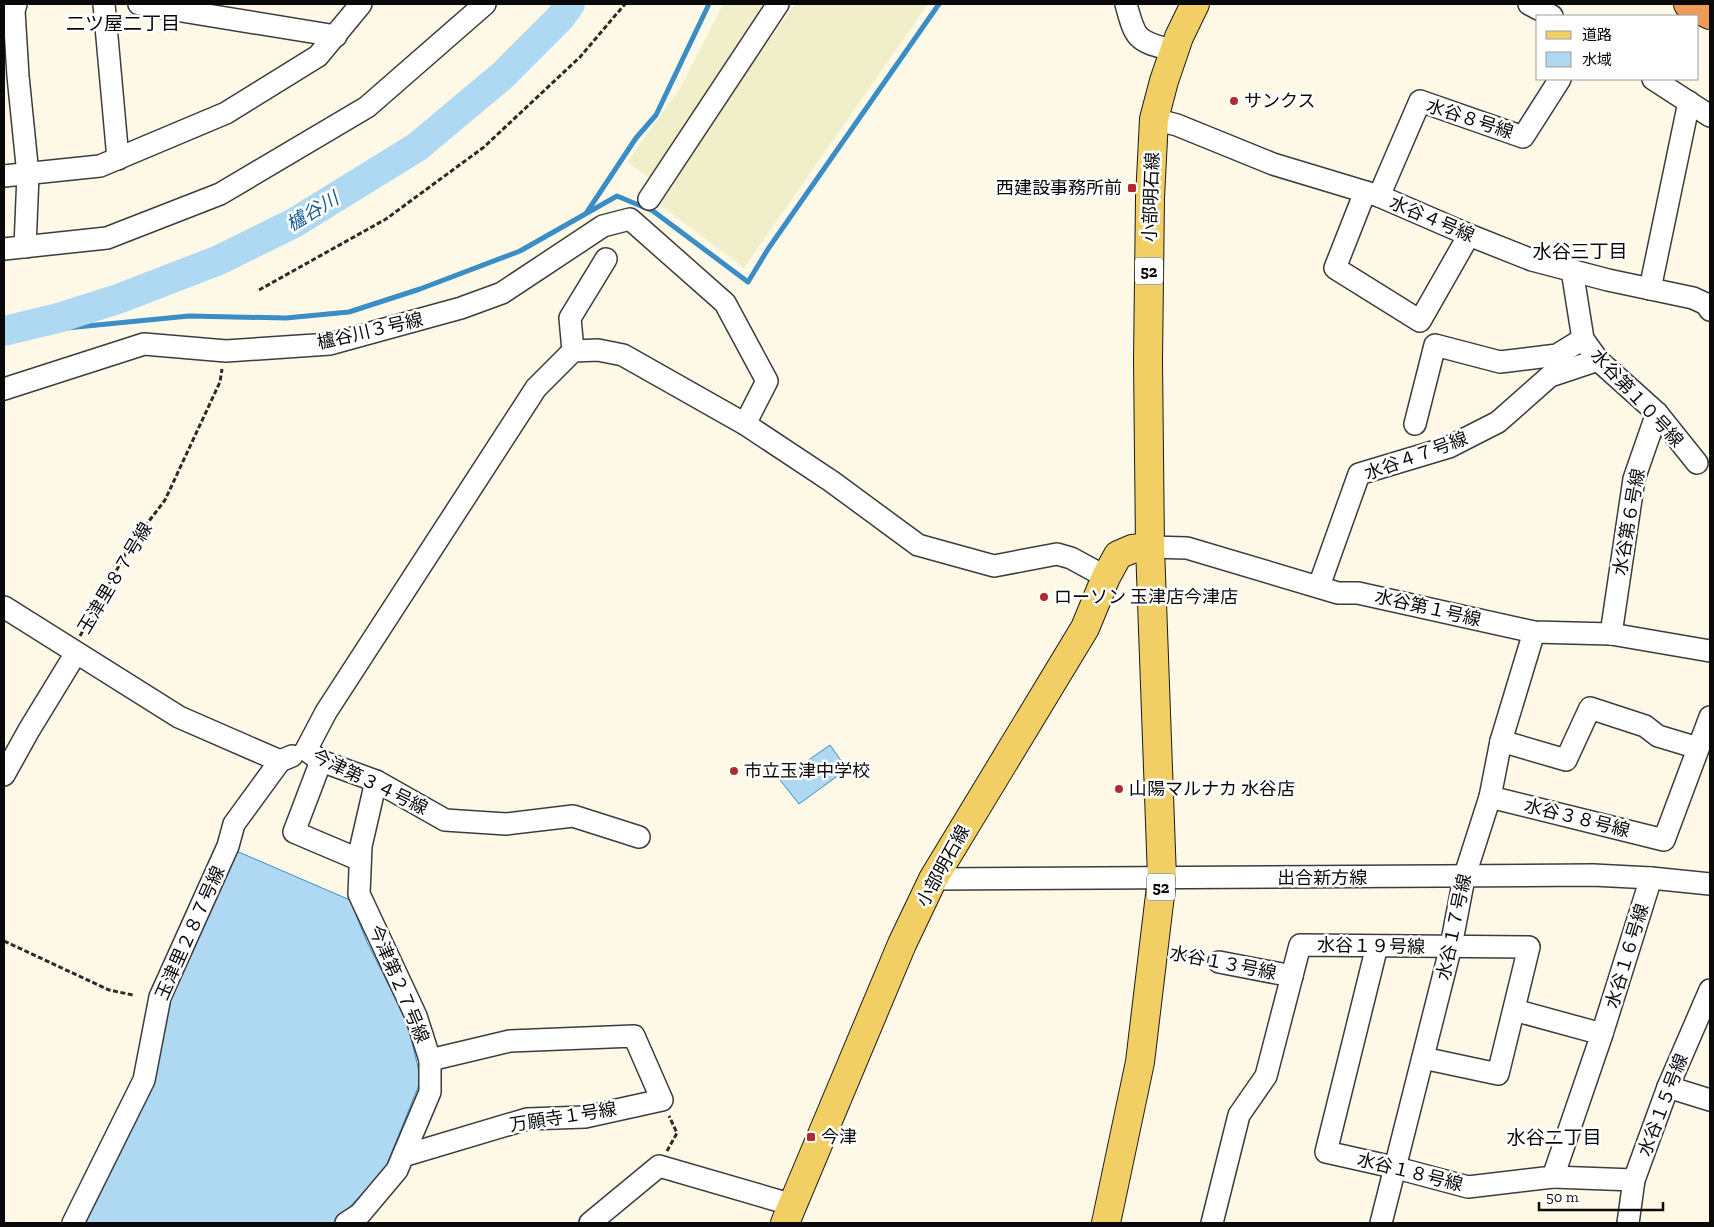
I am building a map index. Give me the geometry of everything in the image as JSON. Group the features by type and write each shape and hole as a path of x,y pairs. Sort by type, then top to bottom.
{"highway":[{"path":"1688,4 1710,15"}],"main road":[{"name":"小部明石線","path":"1106,1223 1140,1062 1162,878 1150,547 1148,350 1150,198 1154,119 1174,51 1195,4"},
{"name":"小部明石線","path":"789,1214 902,944 933,879 1085,628 1106,577 1118,555 1132,549 1150,547"}],"street":[{"path":"16,4 14,11 11,76 28,175 25,247"},
{"path":"104,4 118,158"},
{"path":"139,4 336,36"},
{"path":"4,176 100,166 226,113 318,56 361,4"},
{"path":"4,249 107,238 220,194 367,107 485,4"},
{"path":"649,199 778,4"},
{"path":"1126,4 1133,32 1143,42 1174,51"},
{"path":"1529,4 1550,15"},
{"name":"水谷８号線","path":"1372,194 1420,101 1523,137 1559,80"},
{"path":"1655,80 1710,116"},
{"path":"1650,289 1689,102"},
{"name":"水谷４号線","path":"1154,119 1177,125 1273,164 1372,194 1469,236 1532,260 1693,298 1706,304 1710,310"},
{"path":"1372,194 1335,268 1420,321 1469,236"},
{"name":"櫨谷川３号線","path":"4,388 144,344 226,351 330,344 460,308 502,293 603,226 630,219 725,303 767,381 745,424"},
{"path":"574,351 570,318 606,259"},
{"name":"水谷第１０号線","path":"1572,270 1583,338 1598,360 1656,413 1697,463"},
{"path":"1415,424 1435,345 1500,362 1557,355 1583,338"},
{"path":"360,860 294,832 326,712 536,388 574,351 598,350 623,355 745,424 831,481 918,545 994,566 1057,554 1071,558 1106,577"},
{"name":"水谷４７号線","path":"1319,586 1359,474 1448,447 1498,422 1550,376 1598,360"},
{"name":"水谷第６号線","path":"1611,634 1634,479 1656,413"},
{"name":"水谷第１号線","path":"1150,547 1188,548 1338,593 1358,593 1534,632 1611,634 1710,651"},
{"path":"4,607 76,653 28,730 4,776"},
{"name":"水谷１７号線","path":"1381,1223 1393,1167 1451,946 1464,878 1490,797 1500,741 1534,632"},
{"name":"玉津里８７号線","path":"76,653 179,716 280,761"},
{"path":"1500,741 1566,760 1590,708 1645,726 1658,736 1698,748 1710,716"},
{"name":"水谷３８号線","path":"1490,797 1664,840 1698,748"},
{"path":"280,761 313,756"},
{"name":"今津第３４号線","path":"313,756 376,781 445,820 506,824 574,816 639,837"},
{"name":"玉津里２８７号線","path":"73,1223 144,1080 160,998 228,846 234,824 280,761"},
{"name":"今津第２７号線","path":"358,1220 397,1170 430,1092 430,1060 416,1016 359,894 361,846 376,781"},
{"name":"出合新方線","path":"933,879 1464,878 1593,875 1710,884"},
{"name":"水谷１６号線","path":"1602,1034 1651,878"},
{"name":"水谷１９号線","path":"1212,1223 1239,1115 1266,1076 1300,945 1529,947 1498,1074 1423,1058"},
{"name":"水谷１８号線","path":"1377,946 1326,1152 1468,1187 1553,1178 1634,1180"},
{"name":"水谷１３号線","path":"1219,962 1292,976"},
{"name":"水谷１５号線","path":"1628,1223 1634,1180 1668,1087 1710,990"},
{"path":"1514,1010 1602,1034 1553,1178"},
{"path":"430,1060 510,1041 634,1036 662,1100"},
{"path":"1668,1087 1710,1100"},
{"name":"万願寺１号線","path":"403,1156 527,1119 585,1117 662,1100"},
{"path":"590,1223 659,1166 789,1214"}],"path":[{"path":"259,290 386,219 484,147 580,57 625,4"},
{"name":"玉津里８７号線","path":"76,653 76,644 130,546 165,500 220,382 226,351"},
{"path":"4,941 109,990 133,995"},
{"name":"水谷１３号線","path":"1154,949 1219,962"},
{"path":"659,1166 677,1133 662,1100"}],"shaded area":[{"path":"723,4 778,4 657,183 627,162 681,87"},
{"path":"795,4 928,4 744,268 656,202"}],"water":[{"path":"830,745 847,769 799,804 780,780"},
{"path":"234,850 350,900 367,942 407,1021 421,1080 385,1169 345,1212 339,1223 81,1223 173,984"}],"waterway":[{"name":"櫨谷川","path":"4,331 58,318 118,299 219,260 294,223 417,147 503,75 560,18 570,4"},
{"path":"587,212 636,138 656,115 709,4"},
{"path":"27,326 56,329 189,316 286,318 349,312 420,289 520,251 617,196 653,211 748,282 768,249 939,4"}],"place":[{"name":"サンクス","path":"1234,101"},
{"name":"西建設事務所前","path":"1132,188"},
{"name":"ローソン 玉津店今津店","path":"1044,597"},
{"name":"市立玉津中学校","path":"734,771"},
{"name":"山陽マルナカ 水谷店","path":"1119,789"},
{"name":"今津","path":"811,1137"}],"district":[{"name":"二ツ屋二丁目","path":"123,23"},
{"name":"水谷三丁目","path":"1580,251"},
{"name":"水谷二丁目","path":"1554,1137"}]}
